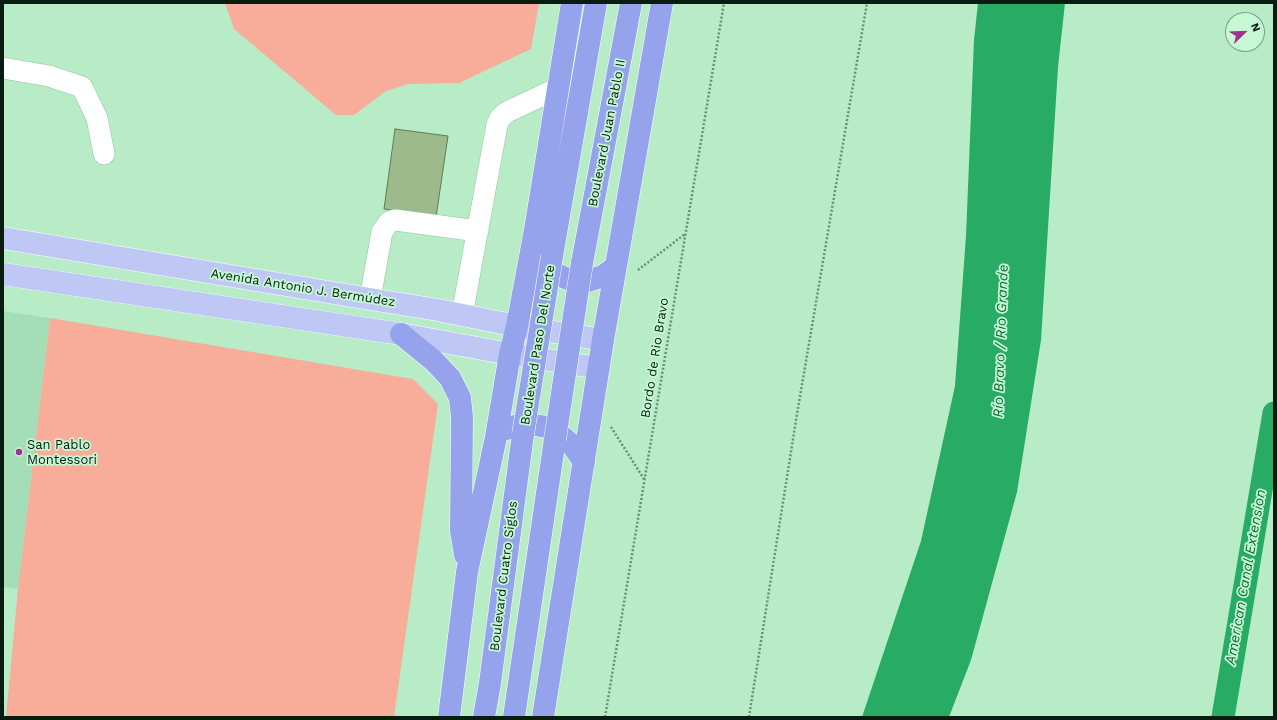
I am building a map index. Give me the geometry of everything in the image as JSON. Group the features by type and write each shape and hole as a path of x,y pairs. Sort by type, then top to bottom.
{"highway":[{"path":"449,717 467,572 496,437 510,354 517,326 572,3"},
{"name":"Boulevard Paso Del Norte","path":"523,434 596,3"},
{"name":"Boulevard Juan Pablo II","path":"514,717 582,263 631,3"},
{"path":"543,717 615,267 662,3"},
{"path":"533,238 537,253 546,266 558,275 573,280 588,281 603,276 615,267"},
{"path":"401,334 434,361 450,378 460,398 462,417 461,531 467,572"},
{"path":"496,437 508,429 518,425 528,424 547,427 557,432 573,446 584,462"},
{"name":"Boulevard Cuatro Siglos","path":"484,717 490,684 523,434"}],"main road":[{"name":"Avenida Antonio J. Bermúdez","path":"3,238 370,298 517,326 603,340"},
{"path":"3,274 401,334 510,354 599,368"}],"street":[{"path":"3,68 50,76 82,87 97,118 104,154"},
{"path":"462,315 497,125 500,118 507,112 558,88"},
{"path":"370,298 382,232 384,226 389,222 395,220 478,231"}],"path":[{"name":"Bordo de Rio Bravo","path":"605,717 724,3"},
{"path":"749,717 796,422 867,3"},
{"path":"611,291 685,234"},
{"path":"594,400 645,479"}],"shaded area":[{"path":"225,3 539,3 531,49 459,83 409,84 386,91 354,115 336,115 234,29"},
{"name":"San Pablo Montessori","path":"3,311 50,318 18,589 3,587"},
{"path":"50,318 413,379 438,404 394,717 6,717 18,589"}],"water":[{"name":"Río Bravo / Rio Grande","path":"978,3 1065,3 1058,67 1041,340 1017,492 971,660 949,717 862,717 921,541 955,386 966,236 974,40"}],"building":[{"path":"395,129 448,136 436,217 384,209"}],"waterway":[{"name":"American Canal Extension","path":"1223,717 1274,413"}],"place":[{"name":"San Pablo Montessori","path":"19,452"}]}
